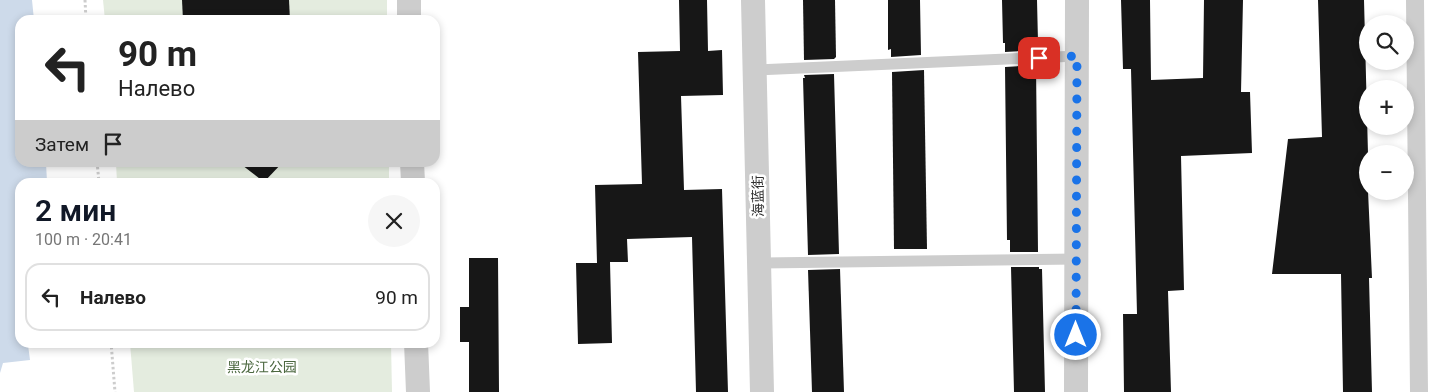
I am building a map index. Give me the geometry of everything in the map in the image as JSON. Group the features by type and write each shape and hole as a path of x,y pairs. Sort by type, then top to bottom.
{"street":[{"path":"409,0 409,15"},
{"name":"海蓝街","path":"753,0 762,392"},
{"path":"1076,392 1077,0"},
{"path":"1415,0 1419,392"},
{"path":"416,348 418,392"}],"lane":[{"path":"755,70 1077,56"},
{"path":"759,264 1076,259"}],"path":[{"path":"85,0 86,15"},
{"path":"111,348 115,392"}],"green space":[{"path":"103,0 387,0 387,15 104,15"},
{"path":"116,167 389,167 389,178 117,178"},
{"name":"黑龙江公园","path":"130,348 391,348 392,392 134,392"}],"water":[{"path":"0,0 32,0 34,15 15,15 15,167 46,167 47,178 15,178 15,348 28,348 30,360 3,363 0,373"}],"building":[{"path":"182,0 289,0 290,15 183,15"},
{"path":"679,0 707,0 708,51 722,50 723,95 681,96 684,190 722,189 728,392 696,392 692,237 627,239 628,262 610,262 612,343 578,344 576,263 597,263 595,185 642,184 638,52 680,51"},
{"path":"803,0 835,0 836,57 834,59 804,60"},
{"path":"888,0 920,0 921,55 891,57 891,49 888,50"},
{"path":"1002,0 1037,0 1038,42 1036,42 1036,50 1005,52"},
{"path":"1121,0 1150,0 1151,80 1203,78 1204,0 1243,0 1241,92 1250,92 1252,153 1181,156 1184,290 1168,291 1171,392 1124,392 1123,314 1137,314 1131,69 1123,69"},
{"path":"1318,0 1364,0 1364,15 1359,15 1359,70 1366,70 1366,80 1359,80 1359,135 1368,135 1368,145 1359,145 1359,200 1368,200 1372,278 1369,278 1372,392 1343,392 1341,274 1272,274 1288,139 1322,137"},
{"path":"1036,65 1038,252 1010,252 1010,240 1007,240 1005,67"},
{"path":"924,70 927,249 894,249 892,72"},
{"path":"834,74 839,254 808,255 803,78 805,78 804,75"},
{"path":"244,167 278,167 268,178 259,178"},
{"path":"469,258 498,258 499,392 469,392 469,342 460,342 460,307 469,307"},
{"path":"1011,267 1039,267 1039,269 1042,269 1045,392 1014,392"},
{"path":"840,269 844,392 812,392 808,270"}],"route":[{"path":"1039,58 1077,56 1076,335"}]}
